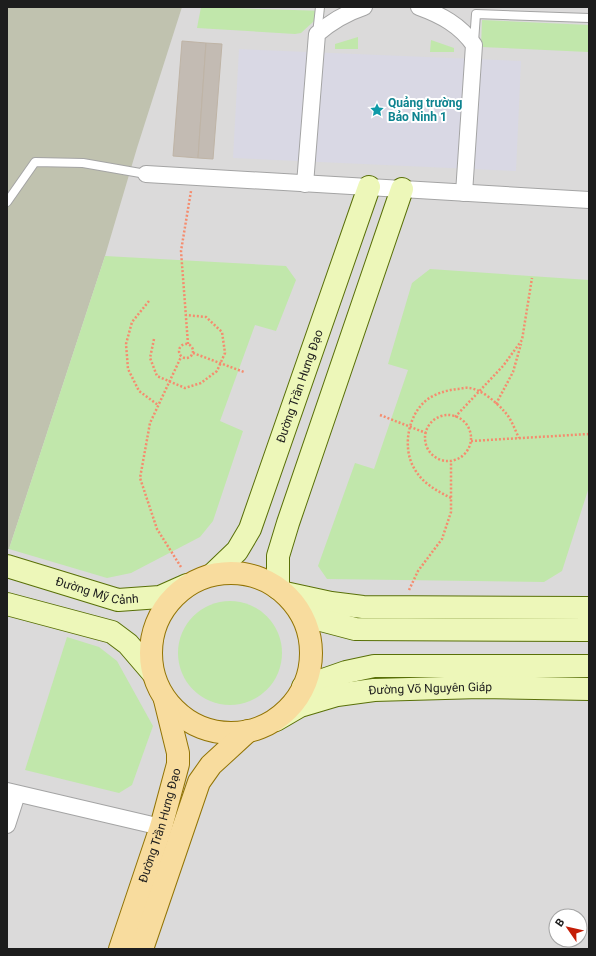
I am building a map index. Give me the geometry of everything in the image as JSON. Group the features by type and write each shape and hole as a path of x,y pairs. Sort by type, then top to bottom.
{"main road":[{"name":"Đường Trần Hưng Đạo","path":"213,574 237,551 250,529 369,187"},
{"path":"282,591 278,556 402,189"},
{"name":"Đường Mỹ Cảnh","path":"7,566 118,600 160,597 189,584"},
{"path":"7,604 112,632 128,644 152,672 165,699 179,715 202,728 227,734 253,731 276,720 295,702 307,680 312,656 309,631 299,609 282,591 262,578 238,572 213,574 189,584 171,599 157,620 150,646 152,672"},
{"path":"282,591 331,603 363,607 589,608"},
{"path":"302,615 355,629 589,630"},
{"name":"Đường Võ Nguyên Giáp","path":"303,687 346,672 374,666 589,666"},
{"name":"Đường Võ Nguyên Giáp","path":"276,720 300,706 337,695 374,690 480,687 589,689"},
{"name":"Đường Trần Hưng Đạo","path":"120,949 161,827 178,764 178,753 165,699"},
{"name":"Đường Trần Hưng Đạo","path":"142,949 199,782 210,765 248,731"}],"street":[{"path":"304,184 317,34 332,22 348,13 364,7"},
{"path":"419,7 436,13 452,22 466,33 474,45 464,193"},
{"path":"146,174 589,200"},
{"path":"7,825 12,792 161,827"}],"lane":[{"path":"317,34 320,7"},
{"path":"474,45 476,14 589,18"},
{"path":"7,202 35,162 83,163 146,174"}],"path":[{"path":"193,177 181,251 188,344 191,346 193,353"},
{"path":"496,404 513,372 522,340 532,278"},
{"path":"149,301 132,322 126,344 128,369 139,390 158,405"},
{"path":"154,340 150,358 157,376 169,382 184,388 201,383 217,371 225,353 222,332 206,317 186,315"},
{"path":"455,417 503,366 522,340"},
{"path":"188,344 182,345 179,348 179,353 182,357 188,358 193,353"},
{"path":"193,353 244,372"},
{"path":"182,357 150,423 140,478 157,529 189,584"},
{"path":"451,498 431,488 414,469 407,450 408,431 418,410 432,396 449,390 469,388 479,392 505,412 519,438"},
{"path":"380,415 426,433"},
{"path":"448,416 455,417 467,426 471,441 464,454 451,461 437,458 431,453 426,440 426,433 434,421 448,416"},
{"path":"471,441 589,434"},
{"path":"401,607 418,571 442,539 451,512 451,461"}],"shaded area":[{"path":"7,7 589,7 589,949 7,949"},
{"path":"7,7 182,7 137,148 105,256 9,549 7,549"},
{"name":"Quảng trường Bảo Ninh 1","path":"239,49 521,61 516,171 233,158"}],"green space":[{"path":"201,7 325,11 301,33 295,34 197,28"},
{"path":"482,20 589,25 588,52 481,47"},
{"path":"358,37 358,49 335,49 335,44"},
{"path":"431,40 454,48 454,52 430,52"},
{"path":"105,256 286,266 296,280 276,331 255,325 220,421 243,431 213,521 200,537 131,573 107,578 9,549"},
{"path":"430,269 589,280 589,487 562,571 544,582 327,579 318,566 355,463 374,469 408,370 388,364 412,283"},
{"path":"230,601 250,605 267,616 278,633 282,653 278,673 267,690 250,701 230,705 210,701 193,690 182,673 178,653 182,633 193,616 210,605"},
{"path":"67,637 99,647 117,661 153,726 132,785 119,793 25,770"}],"building":[{"path":"182,41 206,43 198,158 173,156"},
{"path":"206,43 222,44 213,159 198,158"}],"place":[{"name":"Quảng trường Bảo Ninh 1","path":"377,110"}]}
